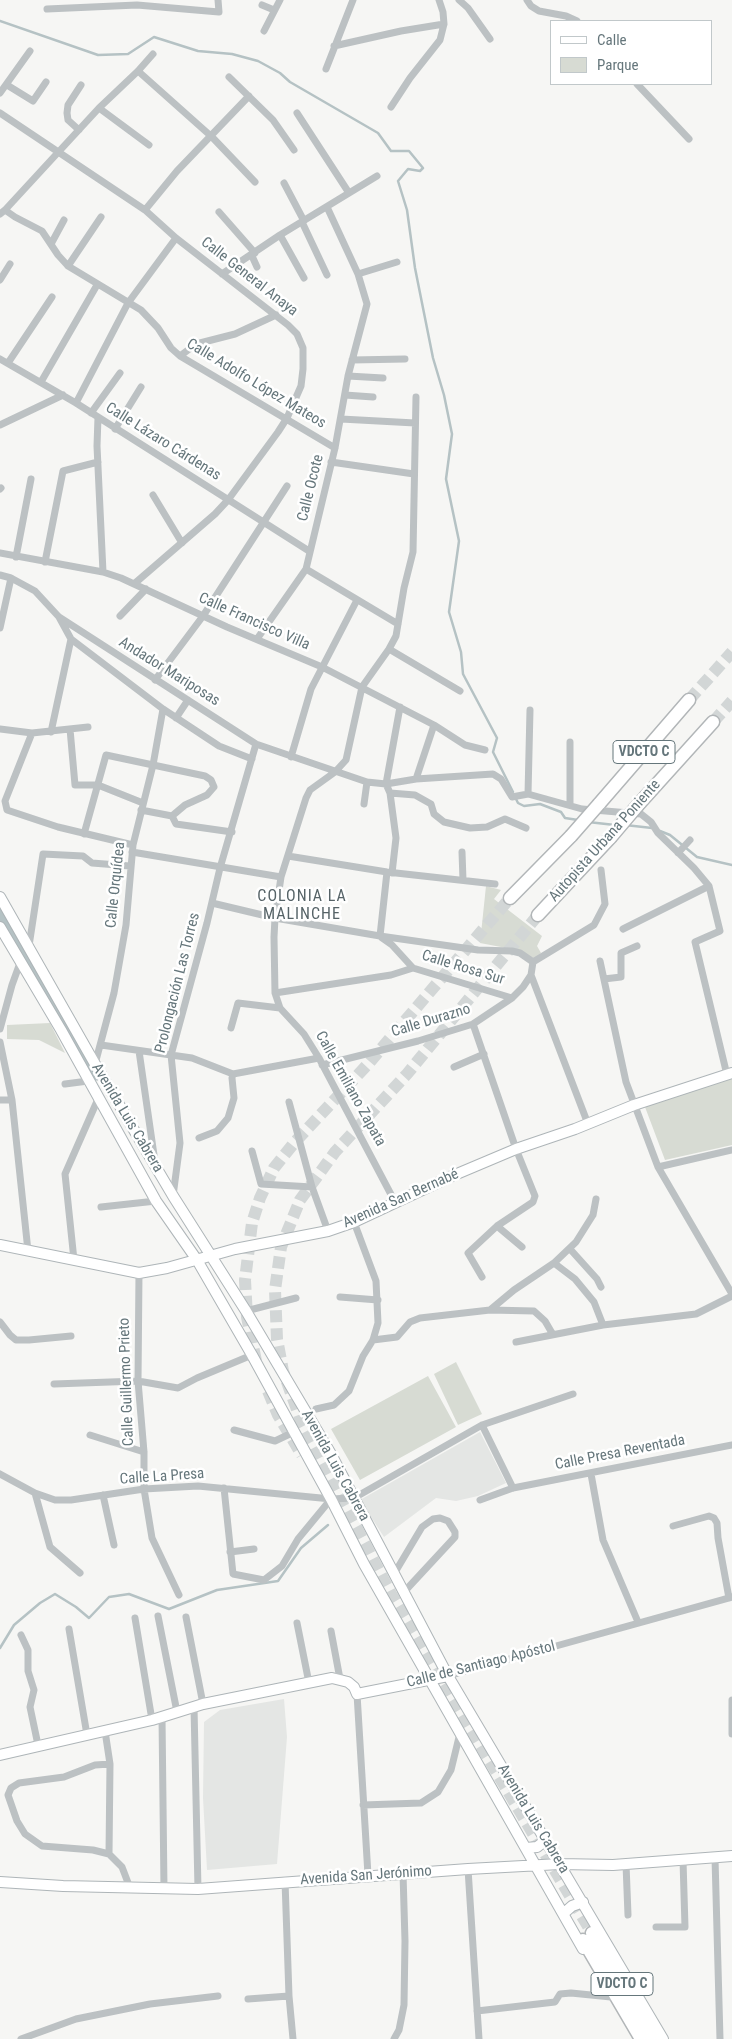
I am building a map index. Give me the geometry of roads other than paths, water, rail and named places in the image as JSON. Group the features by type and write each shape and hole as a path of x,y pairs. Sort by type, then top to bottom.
{"highway":[{"name":"Autopista Urbana Poniente","path":"510,898 571,836 689,700"},
{"name":"Autopista Urbana Poniente","path":"538,915 610,838 713,722"},
{"name":"VDCTO C","path":"641,2039 588,1937 654,2039"}],"main road":[{"name":"Avenida Luis Cabrera","path":"0,897 173,1196 246,1311 331,1454 448,1676 663,2039"},
{"name":"Avenida Luis Cabrera","path":"0,927 20,964 61,1030 156,1201 197,1260 252,1355 331,1499 364,1564 634,2039"},
{"name":"Avenida San Bernabé","path":"0,1245 139,1273 236,1249 328,1230 354,1222 516,1149 588,1124 634,1105 729,1074"},
{"name":"Calle de Santiago Apóstol","path":"357,1694 448,1676"},
{"path":"0,1755 105,1731 198,1706 332,1678 348,1682 357,1694"},
{"path":"526,1848 538,1847 546,1840"},
{"name":"Avenida San Jerónimo","path":"0,1882 198,1889 368,1875 535,1865 626,1864 732,1856"},
{"path":"563,1914 572,1906 583,1902"}],"street":[{"path":"47,10 136,2 219,12 218,0"},
{"path":"264,31 280,0"},
{"path":"326,69 352,0"},
{"path":"391,107 410,78 440,40 444,24 439,0"},
{"path":"459,0 468,8 490,39"},
{"path":"527,0 531,6 539,11 576,20"},
{"path":"262,5 274,10"},
{"path":"334,46 401,31 444,24"},
{"path":"0,93 30,51"},
{"path":"3,212 99,108 153,54"},
{"path":"138,71 212,137 255,182"},
{"path":"229,77 273,120 294,150"},
{"path":"7,85 33,101 46,82"},
{"path":"79,130 68,120 67,113 68,105 81,85"},
{"path":"638,85 689,139"},
{"path":"145,210 177,171 250,96"},
{"path":"99,108 149,145"},
{"name":"Calle General Anaya","path":"0,113 145,210 176,238 276,315 297,334 303,348 301,386 287,418 228,500 134,584"},
{"path":"297,114 348,193"},
{"path":"222,274 280,235 377,176"},
{"path":"284,183 327,275"},
{"name":"Calle Ocote","path":"258,639 306,569 335,448 348,376 367,304 358,274 327,207"},
{"name":"Calle Adolfo López Mateos","path":"3,212 42,231 68,266 146,316 180,356 335,448"},
{"path":"219,212 253,254 257,267"},
{"path":"68,266 101,218"},
{"path":"51,244 64,220"},
{"path":"280,235 304,278"},
{"path":"76,403 128,303 176,238"},
{"path":"358,274 397,262"},
{"path":"0,280 10,264"},
{"path":"41,382 97,284"},
{"path":"8,363 52,296"},
{"path":"180,356 196,344 235,334 276,315"},
{"name":"Calle Lázaro Cárdenas","path":"0,359 76,403 309,551"},
{"path":"352,360 405,359"},
{"path":"103,572 94,415 120,373"},
{"path":"348,376 383,378"},
{"path":"115,429 141,387"},
{"path":"0,425 63,395"},
{"path":"345,395 373,397"},
{"path":"362,687 396,636 413,552 416,397"},
{"path":"341,419 415,423"},
{"path":"45,562 62,471 98,462"},
{"path":"331,462 414,474"},
{"path":"16,557 31,479"},
{"path":"155,680 203,616 287,486"},
{"path":"154,495 182,543"},
{"name":"Calle Francisco Villa","path":"0,553 103,572 134,584 322,667 434,725 465,745 484,750"},
{"path":"306,569 398,624"},
{"name":"Andador Mariposas","path":"0,575 11,578 35,591 58,617 256,744 367,782 386,784 416,779 493,774 501,779 516,796 528,794"},
{"path":"0,628 11,578"},
{"path":"120,616 146,589"},
{"path":"291,756 311,689 357,600"},
{"path":"52,732 71,639 58,617"},
{"name":"Andador Mariposas","path":"71,639 176,718 219,746 252,759"},
{"path":"389,649 460,691"},
{"name":"Calle Emiliano Zapata","path":"362,687 357,703 349,755 342,766 310,790 281,877 274,918 275,993 280,1008 304,1034 321,1062 395,1202"},
{"path":"176,718 188,700"},
{"path":"380,936 396,838 390,793 386,784 400,707"},
{"name":"Calle Orquídea","path":"95,1064 122,949 133,848 163,709"},
{"path":"530,710 528,794 582,809 641,814 651,822 658,833 680,851 708,885 720,931 695,942 729,1074"},
{"path":"416,779 434,725"},
{"path":"0,729 32,733 88,727"},
{"path":"70,729 75,785 98,786 142,806 172,816 176,824 232,832"},
{"path":"32,733 3,801 7,810 133,848 220,868 281,877"},
{"path":"570,742 570,805"},
{"name":"Prolongación Las Torres","path":"173,1196 180,1143 171,1055 220,868 256,744"},
{"path":"84,834 106,755 205,776 212,780 214,787 207,795 185,805 172,816"},
{"path":"364,804 367,782"},
{"path":"390,793 415,795 431,804 434,814 444,822 470,828 487,828 505,819 526,828"},
{"path":"680,851 689,842"},
{"path":"462,852 463,880"},
{"path":"29,946 43,854 86,857 92,863 130,866"},
{"path":"288,856 390,872 496,884"},
{"path":"533,962 594,925 605,904 600,870"},
{"path":"622,929 708,885"},
{"path":"212,903 274,918 380,936 478,950 512,951 520,953 533,962"},
{"name":"Calle Rosa Sur","path":"380,936 392,945 413,968 512,998"},
{"path":"604,979 621,977 621,953 637,946"},
{"path":"516,1342 552,1333 603,1325 696,1314 732,1295 658,1167 626,1082 600,961"},
{"path":"533,962 532,975 588,1124"},
{"path":"0,1028 20,964"},
{"path":"275,993 391,975 413,968"},
{"name":"Calle Durazno","path":"233,1074 321,1062 418,1041 473,1024 512,998 532,975"},
{"path":"231,1028 238,1003 280,1008"},
{"path":"473,1024 516,1149 535,1194 535,1199 497,1226 468,1253 482,1276"},
{"path":"0,1042 12,1100 28,1252"},
{"path":"101,1045 171,1055 204,1062 233,1074 234,1098 228,1118 217,1131 199,1138"},
{"path":"139,1051 155,1164"},
{"path":"454,1068 484,1054"},
{"path":"65,1084 88,1081"},
{"path":"74,1260 65,1174 98,1099"},
{"path":"0,1100 12,1100"},
{"path":"289,1102 312,1187 328,1230"},
{"path":"658,1167 732,1150"},
{"path":"252,1151 261,1184 312,1187"},
{"path":"490,1310 570,1249 593,1215 596,1199"},
{"path":"101,1207 156,1201"},
{"path":"316,1408 334,1405 346,1396 368,1346 374,1340 378,1323 376,1281 354,1222"},
{"path":"497,1226 522,1247"},
{"path":"570,1249 597,1279 601,1287"},
{"path":"554,1263 575,1279 594,1302 603,1325"},
{"name":"Calle Guillermo Prieto","path":"139,1273 138,1381 144,1452 144,1489 152,1538 179,1595"},
{"path":"340,1297 378,1300"},
{"path":"246,1311 296,1298"},
{"path":"374,1340 397,1337 410,1322 420,1318 490,1310 534,1311 545,1321 552,1333"},
{"path":"0,1322 10,1336 16,1340 71,1336"},
{"path":"54,1384 138,1381 178,1388 252,1355"},
{"path":"224,1488 232,1574 264,1580 282,1566 298,1538 331,1499 354,1498 482,1425 573,1394"},
{"path":"482,1425 514,1488"},
{"path":"234,1430 275,1441 294,1432"},
{"path":"90,1435 144,1452"},
{"name":"Calle Presa Reventada","path":"480,1500 514,1488 732,1445"},
{"name":"Calle La Presa","path":"0,1474 35,1493 55,1500 71,1500 144,1489 198,1486 331,1499"},
{"path":"591,1474 603,1540 638,1622"},
{"path":"35,1493 50,1547 80,1573"},
{"path":"103,1495 114,1545"},
{"path":"673,1526 708,1516 714,1518 717,1523 718,1538 730,1597"},
{"path":"394,1574 426,1522 440,1518 448,1521 455,1532 455,1537 404,1592"},
{"path":"230,1552 254,1548"},
{"name":"Calle de Santiago Apóstol","path":"448,1676 730,1597"},
{"path":"158,1616 177,1712"},
{"path":"186,1617 198,1706 198,1889"},
{"path":"135,1618 157,1718 164,1889"},
{"path":"297,1622 310,1683"},
{"path":"69,1629 87,1735"},
{"path":"331,1631 340,1679"},
{"path":"21,1635 28,1650 28,1671 34,1690 30,1707 38,1745"},
{"path":"357,1694 368,1875"},
{"path":"732,1700 732,1734"},
{"path":"105,1731 110,1764 109,1854"},
{"path":"364,1805 421,1803 438,1792 451,1770 460,1733"},
{"path":"110,1764 95,1765 64,1777 18,1783 11,1788 8,1795 17,1821 25,1834 42,1846 93,1850 109,1854 122,1867 130,1888"},
{"path":"715,1858 720,2039"},
{"path":"656,1927 685,1927 683,1860"},
{"path":"626,1864 628,1915"},
{"path":"468,1869 479,2039"},
{"path":"394,2039 399,2030 404,2005 403,1873"},
{"path":"286,1881 289,1996 293,2039"},
{"path":"477,2011 555,2002 560,1994 571,1993 611,1998"},
{"path":"21,2039 76,2018 150,2004 218,1996"},
{"path":"248,1999 289,1996"}],"waterway":[{"path":"0,21 98,55 128,54 154,37 198,51 232,54 258,61 280,73 290,82 378,133 391,151 409,151 423,168 420,171 408,169 398,181 407,210 415,268 433,358 444,395 452,434 446,479 459,541 449,612 461,652 463,674 497,738 493,752 513,792"},
{"path":"515,797 518,803 524,806 540,804 561,812 565,818 578,820"},
{"path":"588,822 615,825"},
{"path":"625,825 652,828"},
{"path":"660,831 670,835 697,857 732,865"},
{"path":"0,912 96,1076"},
{"path":"0,1648 14,1625 40,1603 55,1594 89,1618 109,1597 129,1594 169,1609 217,1590 278,1581 301,1548 328,1525"}],"tunnel":[{"path":"689,700 732,652"},
{"path":"713,722 732,701"},
{"path":"256,1361 247,1317 245,1280 252,1223 260,1198 274,1168 294,1143 369,1063 510,898"},
{"path":"538,915 407,1074 335,1152 300,1200 281,1247 275,1290 277,1339 283,1371 303,1426 391,1594 592,1933"},
{"path":"268,1391 278,1415 302,1455"}],"district":[{"name":"COLONIA LA MALINCHE","path":"302,906"}]}
